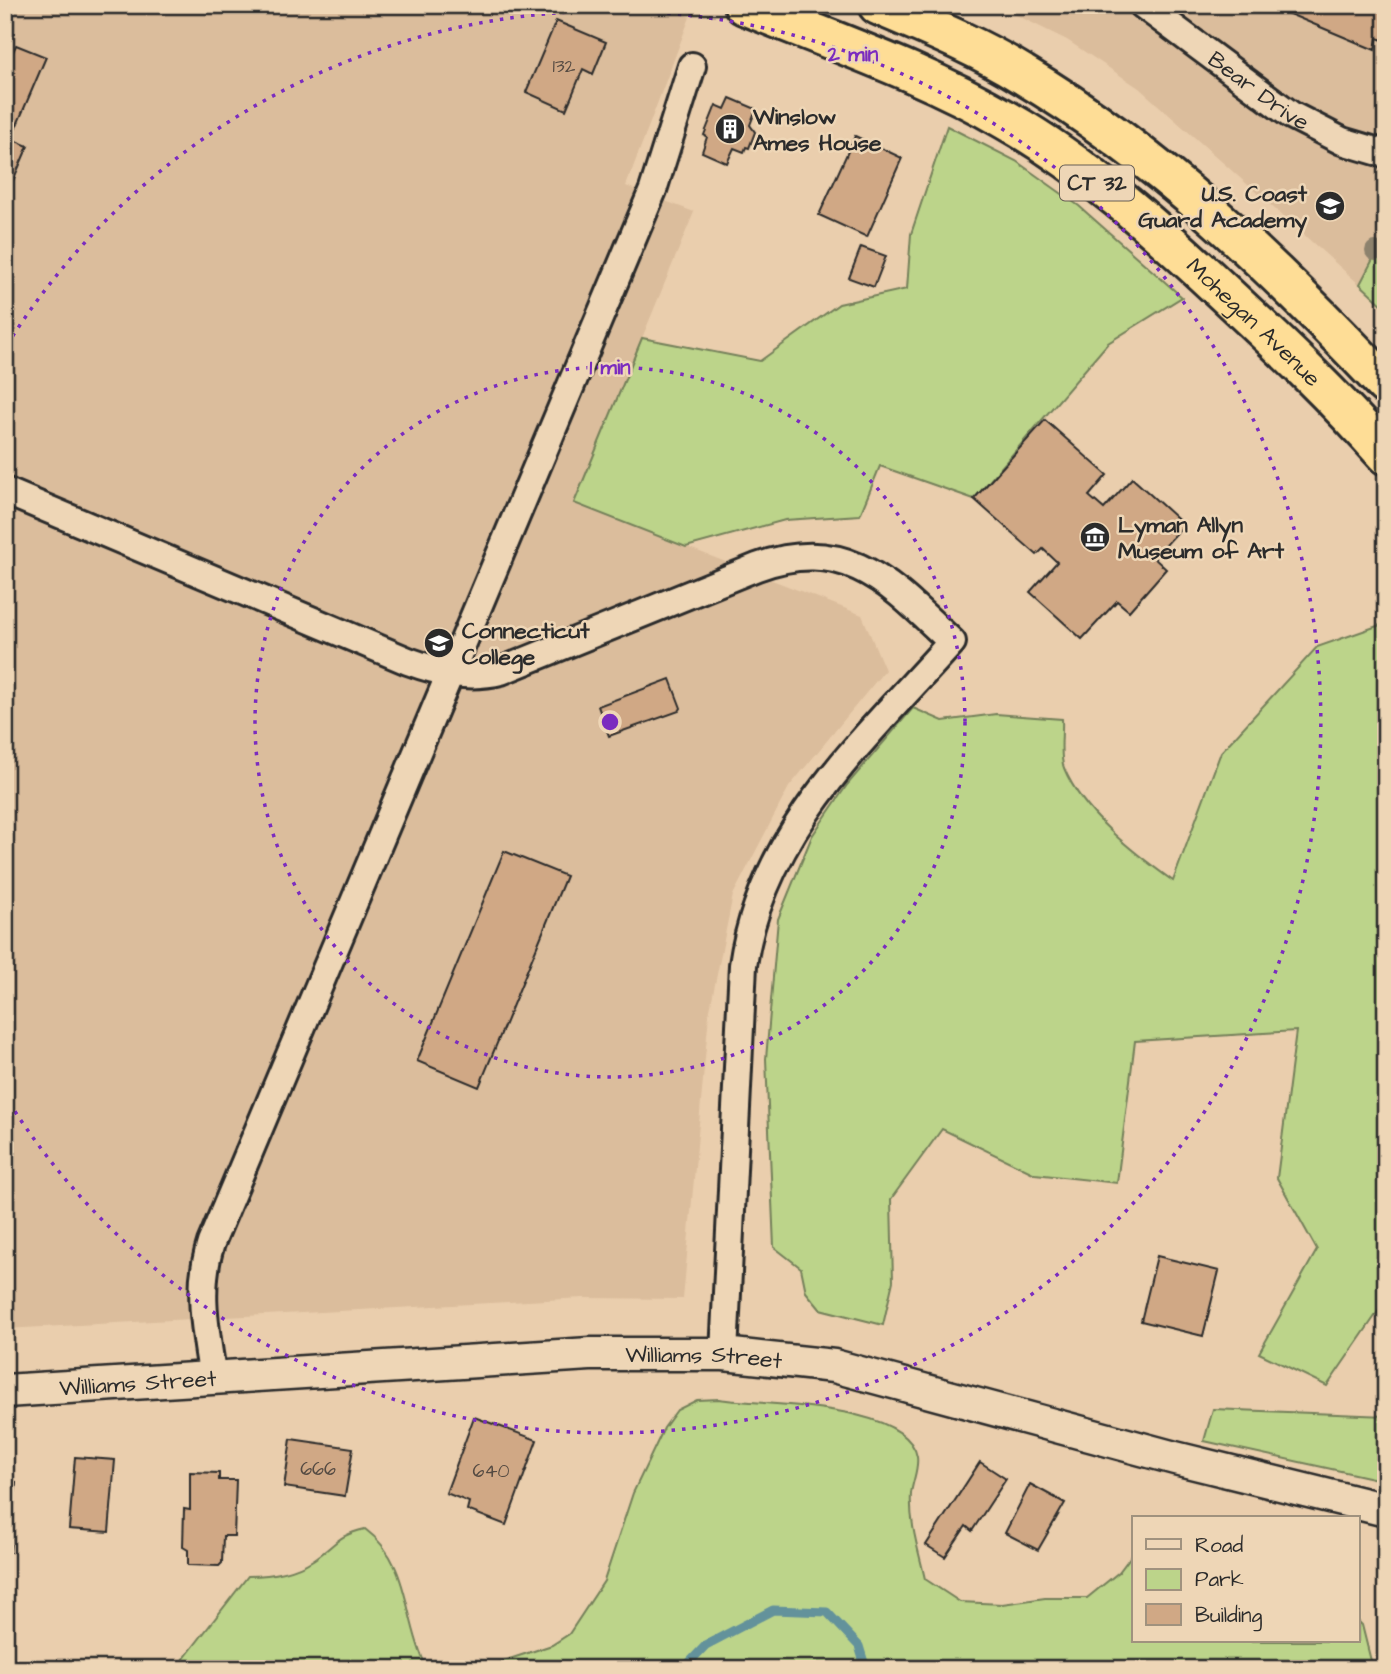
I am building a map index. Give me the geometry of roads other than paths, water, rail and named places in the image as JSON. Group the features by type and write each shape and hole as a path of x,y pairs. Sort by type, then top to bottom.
{"highway":[{"name":"Mohegan Avenue","path":"744,5 968,99 1053,150 1191,262 1322,386 1386,455"},
{"name":"Mohegan Avenue","path":"878,5 1003,62 1099,125 1208,213 1351,350"},
{"path":"1351,350 1386,367"},
{"name":"CT 32","path":"1351,350 1386,385"}],"street":[{"name":"Bear Drive","path":"1143,5 1291,115 1342,141 1386,155"},
{"path":"213,1379 201,1293 211,1243 653,190 692,66"},
{"path":"5,491 408,661 450,673 475,675 501,671 757,566 794,557 836,560 873,572 952,642 814,799 776,859 755,908 743,965 724,1354"},
{"name":"Williams Street","path":"5,1391 590,1354 724,1354 834,1366 1175,1458 1386,1510"}],"waterway":[{"path":"683,1669 706,1645 773,1610 827,1612 859,1646 866,1669"}],"place":[{"name":"Winslow Ames House","path":"730,129"},
{"name":"U.S. Coast Guard Academy","path":"1330,206"},
{"name":"Lyman Allyn Museum of Art","path":"1095,537"},
{"name":"Connecticut College","path":"439,643"}]}
